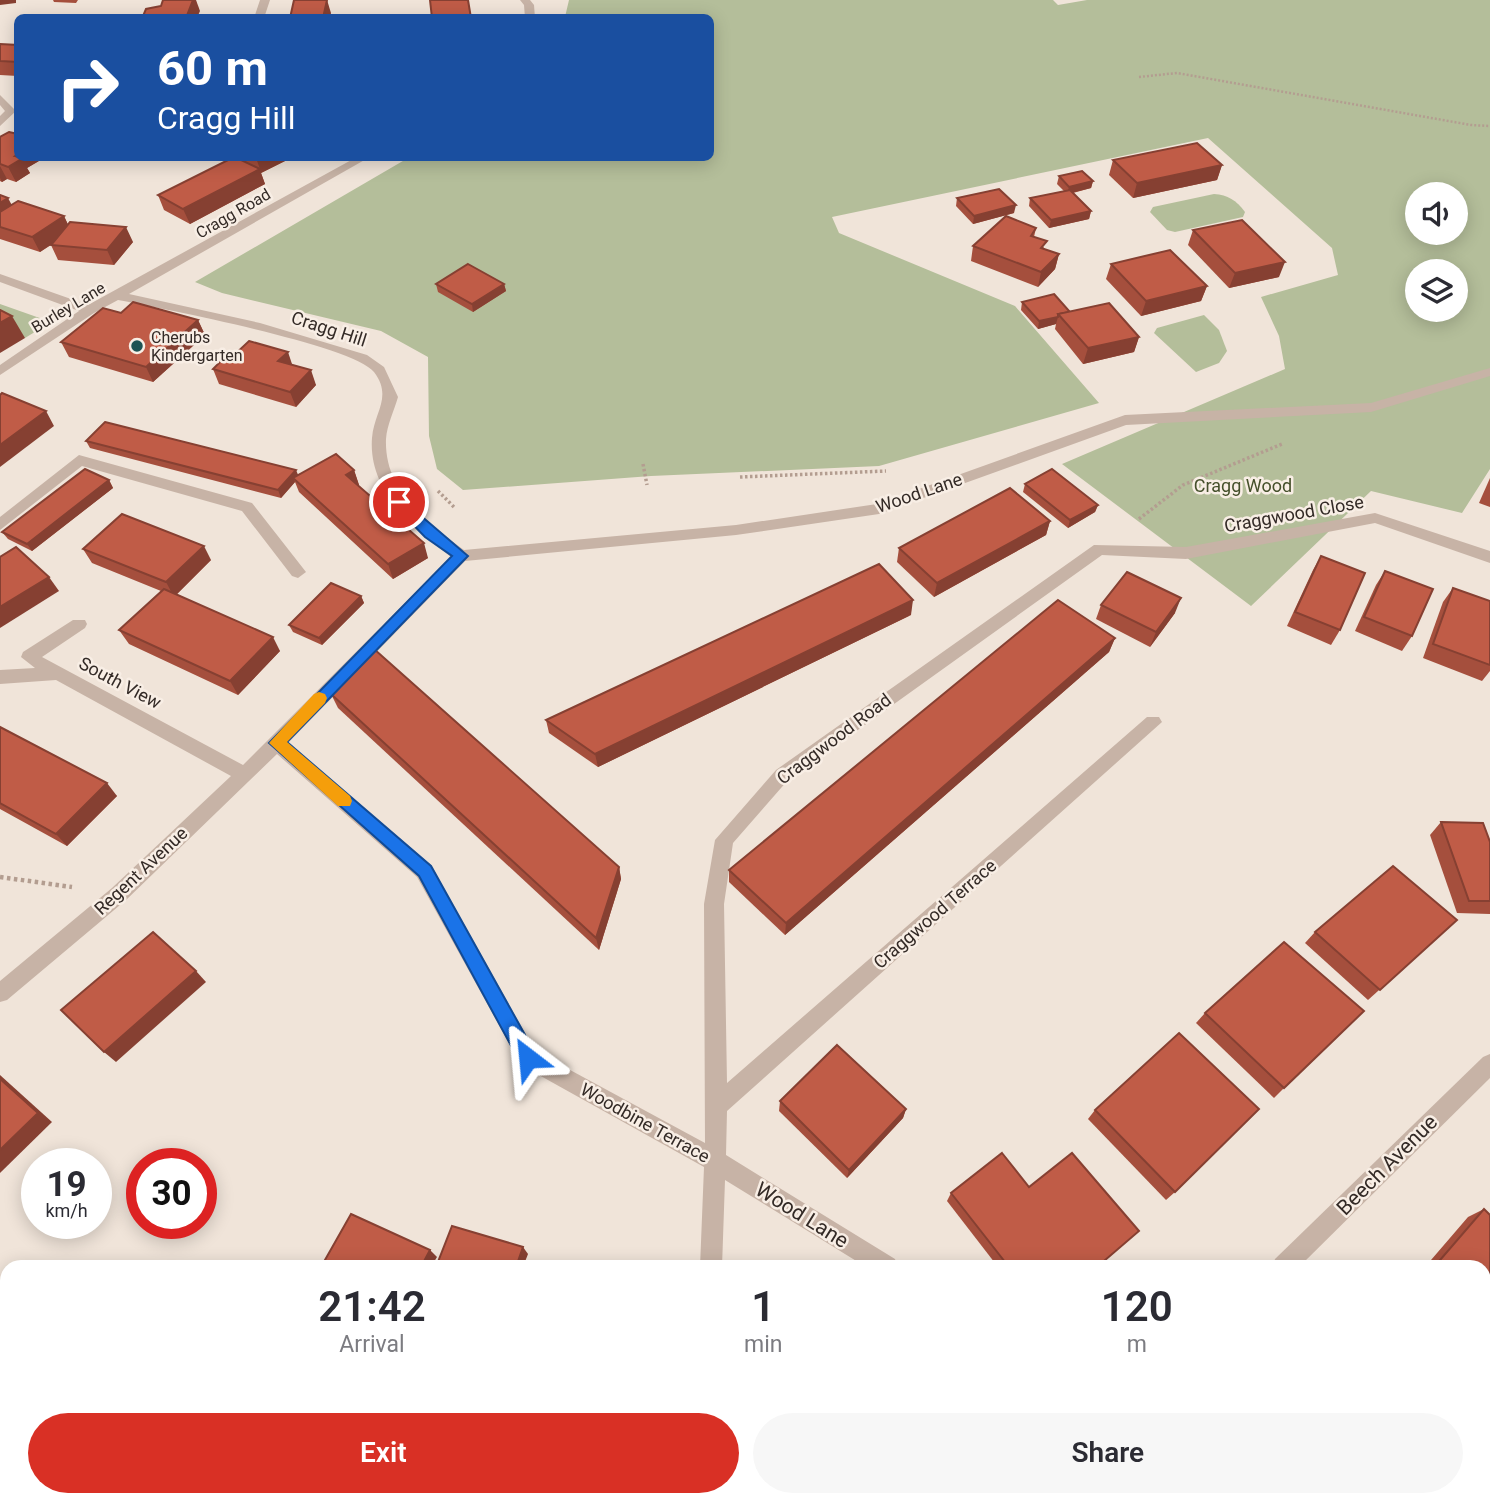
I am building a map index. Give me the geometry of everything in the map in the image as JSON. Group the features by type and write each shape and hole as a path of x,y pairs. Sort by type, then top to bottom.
{"street":[{"path":"0,98 11,111 0,123"},
{"name":"Cragg Road","path":"119,296 357,161"},
{"path":"0,278 89,310"},
{"name":"Burley Lane","path":"0,371 89,310 119,296"},
{"name":"Cragg Hill","path":"119,296 175,306 344,350 377,366 391,397 379,438 380,469 399,502 430,533 461,556"},
{"name":"Wood Lane","path":"461,556 736,530 879,509 1125,420 1371,407 1490,372"},
{"path":"0,525 79,460 247,507 298,572"},
{"name":"Craggwood Close","path":"1099,549 1186,553 1375,518 1490,557"},
{"name":"Craggwood Road","path":"711,1260 718,1106 714,904 724,840 782,775 1099,549"},
{"path":"277,743 461,556"},
{"name":"South View","path":"79,624 29,657 244,774"},
{"path":"0,677 58,673"},
{"name":"Craggwood Terrace","path":"718,1106 1153,722"},
{"name":"Regent Avenue","path":"0,993 119,894 277,743"},
{"name":"Woodbine Terrace","path":"277,743 425,871 528,1058 717,1162"},
{"name":"Beech Avenue","path":"1290,1260 1490,1064"},
{"name":"Wood Lane","path":"717,1162 876,1260"}],"path":[{"path":"1139,77 1177,73 1471,125 1490,126"},
{"path":"1099,549 1183,485 1283,443"},
{"path":"643,464 647,485"},
{"path":"740,478 890,471"},
{"path":"0,877 119,894"}],"green space":[{"name":"Cragg Wood","path":"569,0 1053,0 1058,5 1087,0 1490,0 1490,469 1462,513 1371,491 1251,606 1062,464 1285,369 1279,336 1261,297 1338,275 1332,248 1208,138 832,217 839,233 1015,306 1099,403 879,466 651,476 463,490 437,469 429,436 428,357 381,331 222,293 195,282 403,161 714,161 714,14 566,14"},
{"path":"1214,194 1235,201 1245,212 1243,217 1175,232 1167,230 1150,212 1153,207"},
{"path":"0,304 51,322 25,338 0,325"},
{"path":"1204,315 1219,330 1227,351 1219,363 1196,372 1154,333 1157,328"}],"building":[{"path":"163,0 193,0 188,14 144,14 146,9 161,6"},
{"path":"294,0 327,0 324,14 291,14"},
{"path":"430,0 468,0 470,14 432,14"},
{"path":"0,44 14,45 14,62 0,61"},
{"path":"9,132 14,133 14,161 18,161 8,167 0,164 0,137"},
{"path":"1197,143 1222,165 1137,183 1113,160"},
{"path":"226,161 243,161 260,169 183,209 158,195"},
{"path":"1082,171 1093,181 1069,187 1059,176"},
{"path":"999,189 1016,205 974,216 957,198"},
{"path":"1070,190 1091,211 1051,220 1030,198"},
{"path":"0,195 8,198 0,203"},
{"path":"18,201 64,216 32,237 0,227 0,212"},
{"path":"1006,216 1036,228 1031,236 1047,241 1041,248 1059,254 1041,272 973,246"},
{"path":"1242,220 1285,262 1235,273 1193,230"},
{"path":"70,222 126,227 107,250 51,245"},
{"path":"1170,250 1207,286 1146,301 1111,264"},
{"path":"468,264 504,284 472,304 436,284"},
{"path":"1054,294 1070,312 1039,321 1022,302"},
{"path":"133,302 198,320 146,367 61,342 103,308 121,313"},
{"path":"1109,303 1139,337 1088,348 1058,314"},
{"path":"0,310 12,316 0,323"},
{"path":"249,341 288,352 278,361 311,370 290,392 213,369 225,357 231,358"},
{"path":"2,393 46,411 0,445 0,395"},
{"path":"105,422 296,470 278,490 86,441"},
{"path":"336,454 354,470 346,475 424,543 388,564 293,478"},
{"path":"85,469 109,480 27,544 2,532"},
{"path":"1052,469 1098,505 1070,520 1025,484"},
{"path":"1010,488 1050,521 937,583 899,548"},
{"path":"122,514 204,546 166,582 83,549"},
{"path":"16,547 49,577 0,607 0,557"},
{"path":"1321,556 1365,573 1340,630 1295,612"},
{"path":"879,564 913,600 595,754 546,720"},
{"path":"1385,571 1433,589 1412,636 1364,617"},
{"path":"1127,572 1181,598 1156,632 1101,605"},
{"path":"331,583 361,596 319,638 289,625"},
{"path":"1453,588 1490,601 1490,665 1433,644"},
{"path":"164,589 273,637 230,681 119,630"},
{"path":"1058,600 1115,638 786,923 729,870"},
{"path":"374,649 619,867 596,938 331,694"},
{"path":"0,727 107,783 56,834 0,803"},
{"path":"1441,822 1483,823 1490,842 1490,901 1469,901"},
{"path":"1393,866 1457,920 1380,990 1315,932"},
{"path":"153,932 196,971 104,1052 61,1010"},
{"path":"1284,942 1364,1011 1284,1088 1205,1013"},
{"path":"1179,1033 1259,1109 1175,1192 1095,1110"},
{"path":"837,1045 906,1109 849,1170 780,1101"},
{"path":"0,1079 38,1113 0,1150"},
{"path":"1002,1153 1029,1187 1072,1153 1139,1231 1105,1260 1004,1260 951,1193"},
{"path":"1484,1209 1490,1215 1490,1260 1440,1260"},
{"path":"351,1214 430,1250 425,1260 325,1260"},
{"path":"452,1226 523,1247 518,1260 439,1260"}],"slow traffic":[{"path":"319,698 277,743 344,801"}],"place":[{"name":"Cherubs Kindergarten","path":"137,346"}],"route":[{"path":"399,502 430,533 461,556 277,743 425,871 528,1058"}]}
